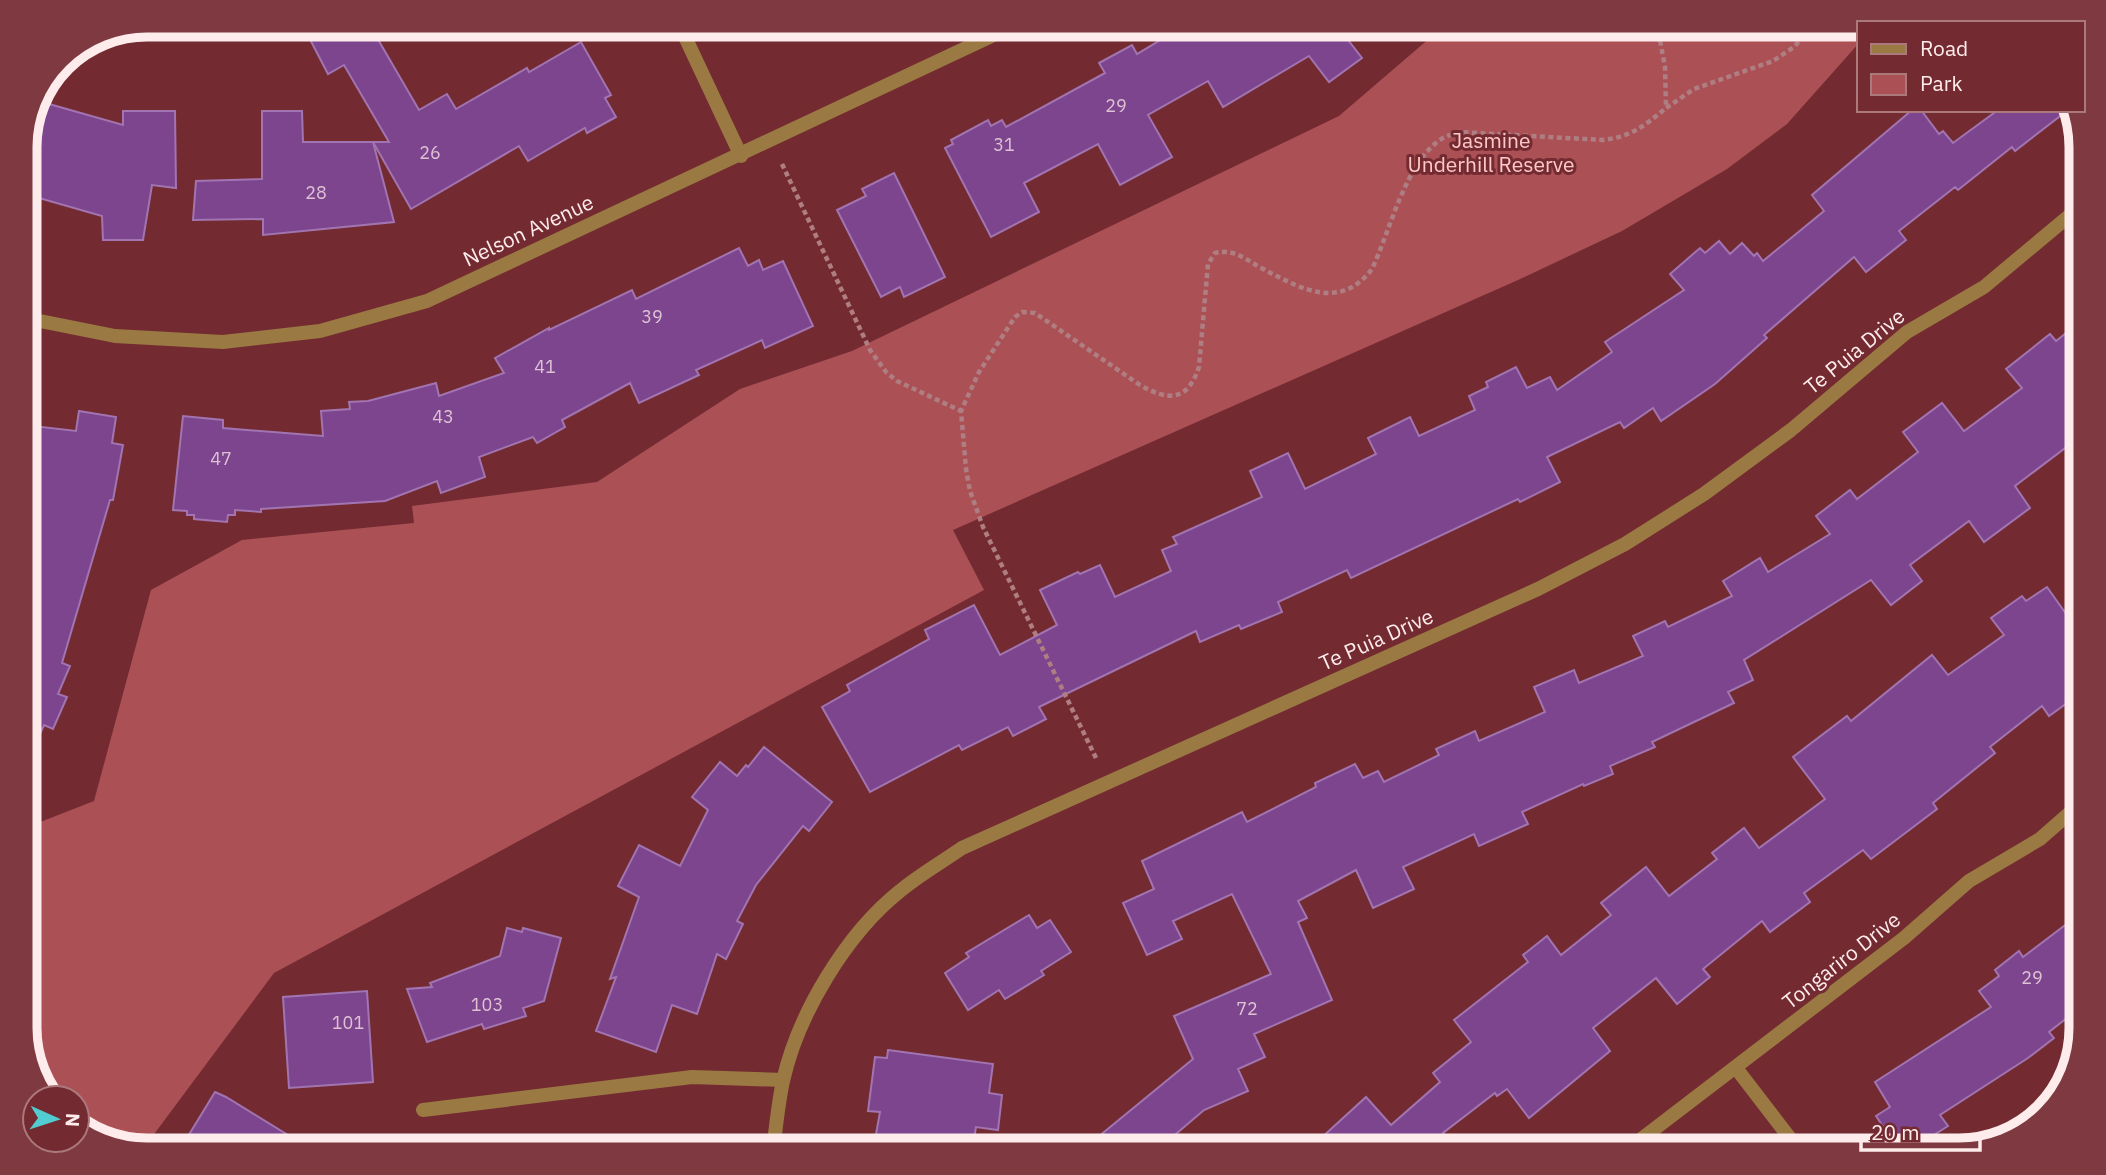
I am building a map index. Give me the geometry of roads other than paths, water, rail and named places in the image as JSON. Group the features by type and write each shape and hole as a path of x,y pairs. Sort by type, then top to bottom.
{"street":[{"path":"685,37 741,156"},
{"name":"Nelson Avenue","path":"37,320 115,336 223,342 320,331 427,301 741,156 990,37"},
{"name":"Te Puia Drive","path":"775,1138 783,1080 798,1034 820,988 856,935 899,892 962,848 1538,589 1625,544 1704,494 1791,430 1907,332 1984,287 2069,216"},
{"name":"Tongariro Drive","path":"1643,1138 1904,938 1969,881 2039,839 2069,813"},
{"path":"1736,1068 1790,1138"},
{"path":"423,1110 692,1077 783,1080"}],"park label":[{"name":"Jasmine Underhill Reserve","path":"1491,152"}]}
